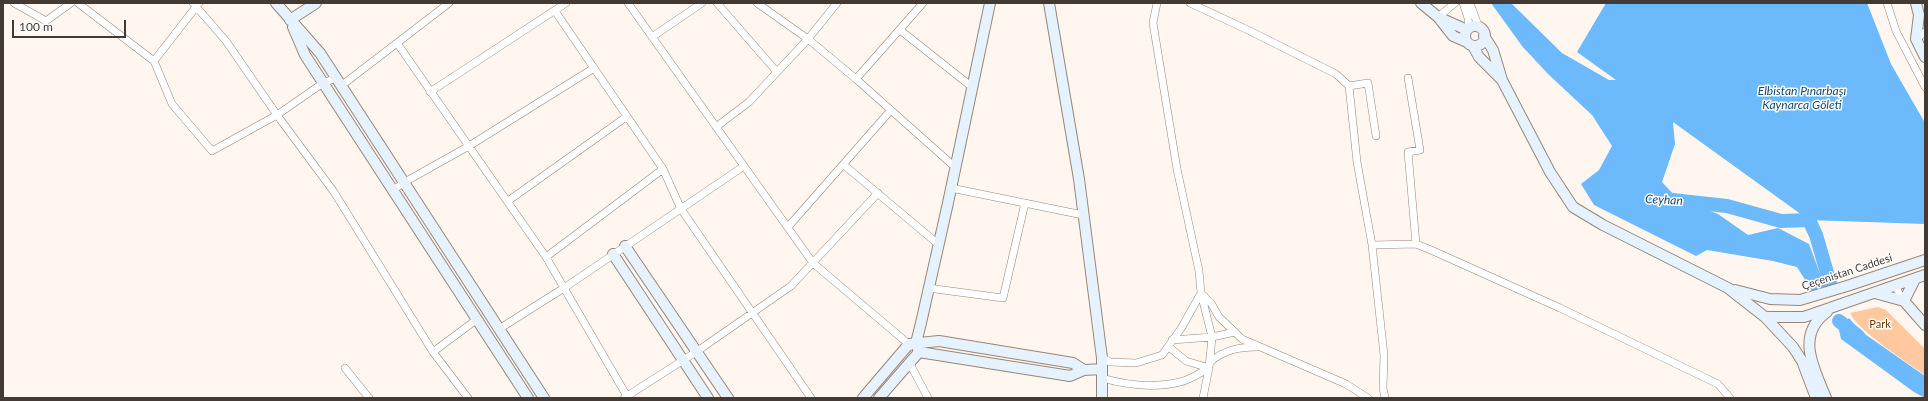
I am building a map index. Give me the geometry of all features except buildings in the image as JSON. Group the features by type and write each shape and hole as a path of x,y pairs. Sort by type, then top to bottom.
{"street":[{"path":"14,3 46,21 71,3"},
{"path":"78,3 154,61 172,104 212,151 277,115 322,83 339,82 397,43 449,3"},
{"path":"276,3 320,53 544,398"},
{"path":"290,20 316,3"},
{"path":"430,92 566,3"},
{"path":"628,3 813,263 915,346"},
{"path":"652,37 702,3"},
{"path":"717,3 776,72"},
{"path":"757,3 808,40 856,79 956,168"},
{"path":"716,127 749,102 808,40 837,3"},
{"path":"856,79 923,3"},
{"path":"879,398 909,362 915,346 952,188 990,3"},
{"path":"1049,3 1083,215 1102,358 1102,398"},
{"path":"1156,3 1153,23 1177,169 1199,272 1201,293 1212,337 1209,368"},
{"path":"1190,3 1336,74 1349,86 1357,162 1372,245 1384,355 1383,388 1385,398"},
{"path":"1421,3 1438,17 1453,36 1470,44 1479,44 1470,3"},
{"path":"1438,17 1456,3"},
{"path":"1462,3 1475,31 1493,50 1502,80 1550,172 1573,207 1603,225 1728,288 1765,317 1783,335 1802,361 1816,398"},
{"path":"1887,3 1896,31 1925,87"},
{"path":"1916,3 1919,15 1916,39 1925,57"},
{"path":"154,61 196,4 226,41 277,115 334,192 433,352 468,398"},
{"path":"555,11 626,117 663,169 682,209 811,398"},
{"path":"1438,17 1475,31"},
{"path":"290,20 305,55 322,83 528,398"},
{"path":"900,30 972,87"},
{"path":"1475,31 1465,36 1479,57 1502,80"},
{"path":"1916,39 1925,32"},
{"path":"397,43 546,257 626,397 696,352 791,286 878,193"},
{"path":"392,191 403,183 469,146 594,68"},
{"path":"1408,78 1420,150 1408,152 1416,244"},
{"path":"1349,86 1368,83 1376,136"},
{"path":"788,227 891,110"},
{"path":"508,201 626,117"},
{"path":"844,164 938,244"},
{"path":"499,330 564,288 744,166"},
{"path":"546,257 663,169"},
{"path":"952,188 1083,215"},
{"path":"928,288 1003,298 1025,203"},
{"path":"1372,245 1416,244 1560,308 1718,384 1730,398"},
{"path":"625,246 728,398"},
{"path":"613,254 682,361 708,398"},
{"name":"Çeçenistan Caddesi","path":"1728,288 1770,299 1800,300 1925,260"},
{"path":"1765,317 1804,317 1925,275"},
{"path":"1904,301 1915,279"},
{"path":"1894,285 1904,301 1925,325"},
{"path":"1875,292 1904,301"},
{"path":"1102,358 1110,362 1126,363 1145,362 1162,355 1182,327 1201,293"},
{"path":"1201,293 1211,303 1219,317 1242,339 1346,384 1368,398"},
{"path":"1783,335 1784,318 1780,315 1781,310 1788,300"},
{"path":"1800,300 1804,302 1814,314 1808,346 1826,398"},
{"path":"1812,328 1822,316 1842,304"},
{"path":"433,352 476,320"},
{"path":"1172,340 1212,337 1235,332"},
{"path":"863,398 915,346 939,341 1073,363 1084,370 1102,374 1117,382 1164,384 1181,382 1209,368"},
{"path":"1203,398 1210,362 1226,351 1258,346"},
{"path":"1169,347 1186,361 1209,368"},
{"path":"909,362 928,398"},
{"path":"345,368 369,398"}],"green space":[{"name":"Park","path":"1878,307 1886,310 1925,349 1925,375 1872,337 1862,328 1850,313"}],"water":[{"name":"Elbistan Pınarbaşı Kaynarca Göleti","path":"1491,3 1511,3 1562,53 1609,80 1616,80 1577,52 1606,3 1867,3 1891,64 1925,123 1925,224 1809,220 1673,122 1675,144 1662,182 1677,198 1718,214 1748,235 1778,228 1809,244 1825,287 1812,291 1797,267 1773,261 1707,250 1696,256 1594,205 1581,184 1599,170 1612,146 1592,115 1548,74 1522,46"},
{"path":"1849,318 1859,330 1925,376 1925,398 1914,392 1841,339 1839,330"}],"waterway":[{"name":"Ceyhan","path":"1663,199 1727,206 1781,221 1809,220 1816,235 1830,283"},
{"name":"Ceyhan","path":"1839,321 1858,336"}]}
